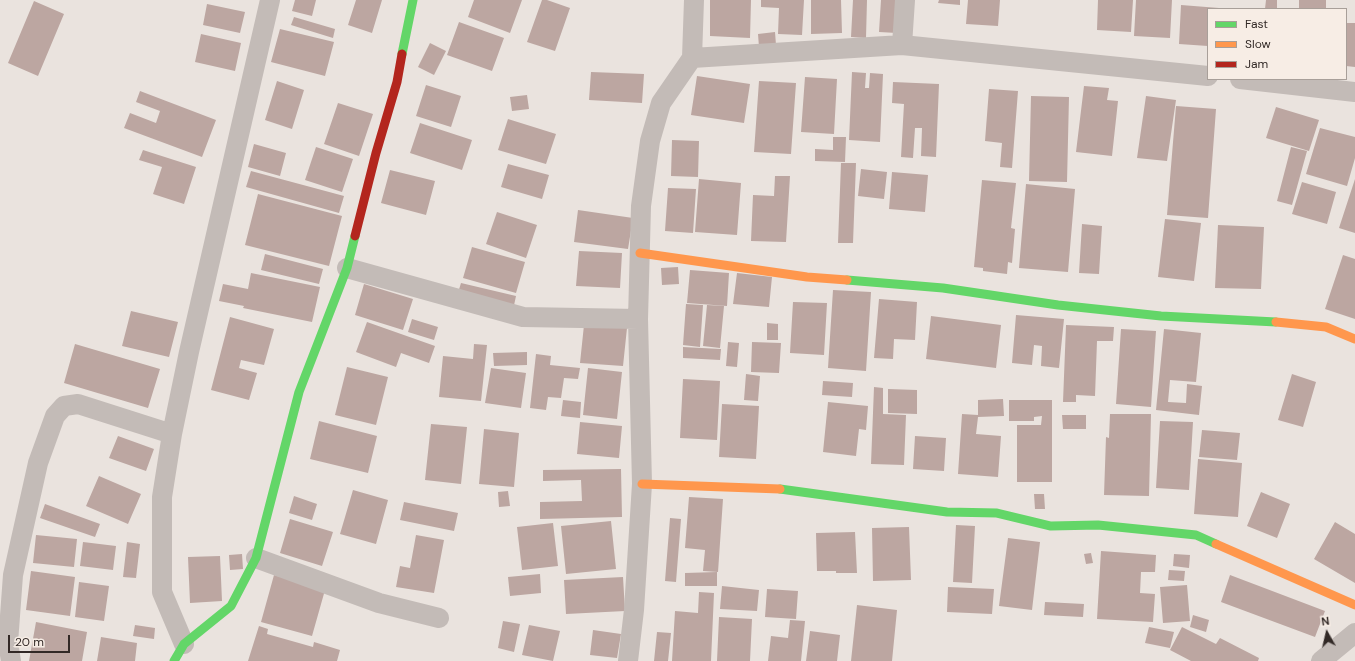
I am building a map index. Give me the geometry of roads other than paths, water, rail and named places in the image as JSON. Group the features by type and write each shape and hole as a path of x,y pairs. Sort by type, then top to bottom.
{"street":[{"path":"184,644 162,592 162,497 172,434 189,352 270,0"},
{"path":"174,661 184,644 231,606 256,558 299,392 347,268 376,153 397,82 413,0"},
{"path":"628,661 634,610 642,484 638,318 641,206 650,141 661,103 692,58 694,0"},
{"path":"902,45 905,0"},
{"path":"692,58 902,45 1207,76"},
{"path":"1249,80 1355,92"},
{"path":"640,253 807,277 943,288 1066,306 1161,316 1252,320 1326,327 1355,339"},
{"path":"347,268 523,316 638,318"},
{"path":"10,661 8,643 7,571 38,463 55,416 64,406 78,404 172,434"},
{"path":"642,484 777,489 947,512 997,513 1051,526 1098,525 1196,535 1355,605"},
{"path":"256,558 379,603 439,618"},
{"path":"1321,661 1355,632"}]}
